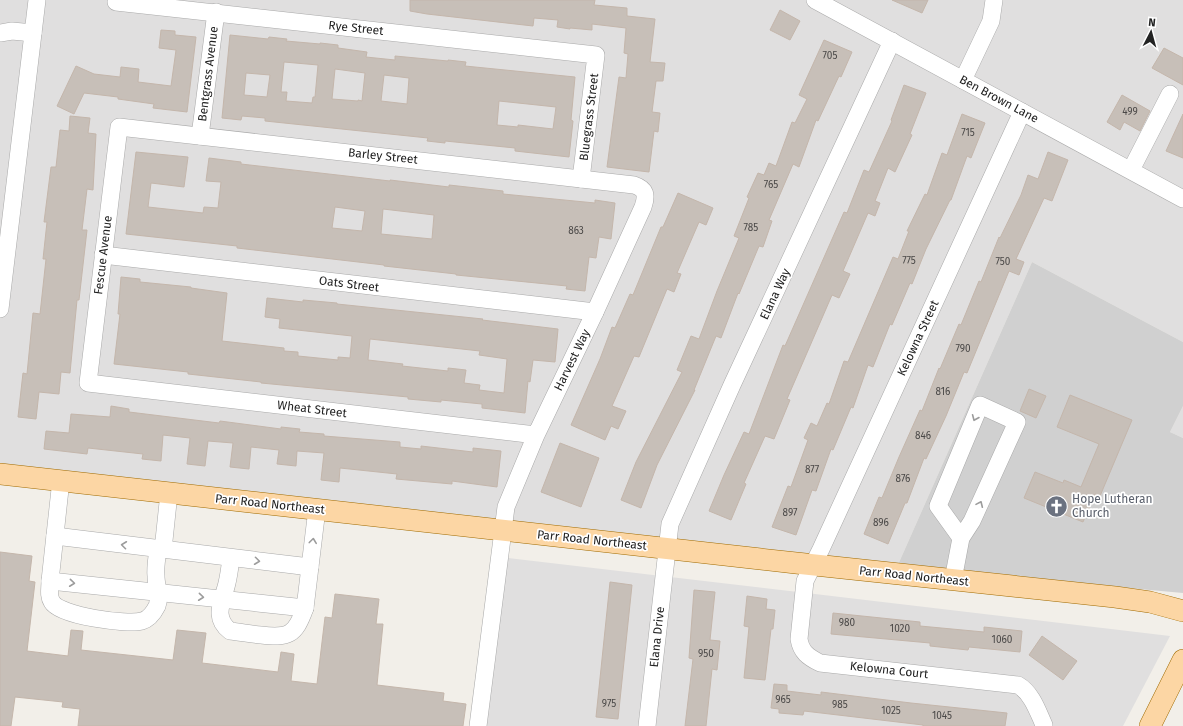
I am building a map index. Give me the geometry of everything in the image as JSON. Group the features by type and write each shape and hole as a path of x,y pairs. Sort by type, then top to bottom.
{"main road":[{"name":"Parr Road Northeast","path":"0,474 1134,600 1167,606 1183,611"},
{"path":"1150,726 1183,660"}],"street":[{"path":"0,309 6,209 37,0"},
{"name":"Ben Brown Lane","path":"815,0 1183,199"},
{"path":"963,80 991,21 994,0"},
{"name":"Rye Street","path":"116,2 596,55"},
{"name":"Bentgrass Avenue","path":"200,136 216,12"},
{"path":"0,33 12,31 33,33"},
{"name":"Elana Way","path":"667,549 672,518 735,378 892,41"},
{"name":"Bluegrass Street","path":"581,179 596,55"},
{"path":"1130,170 1170,94"},
{"name":"Kelowna Street","path":"812,565 1022,112"},
{"name":"Barley Street","path":"119,127 634,185 641,187 645,192"},
{"name":"Fescue Avenue","path":"88,383 119,127"},
{"name":"Harvest Way","path":"478,726 506,507 536,435 643,207 645,192"},
{"name":"Oats Street","path":"103,255 595,312"},
{"name":"Wheat Street","path":"88,383 536,435"},
{"path":"953,580 960,538 972,521 1017,422 980,406 938,506 960,538"},
{"path":"61,480 49,593 52,602 60,609 73,614 94,618 143,621 151,616 157,605 159,593 156,576 169,493"},
{"path":"231,558 227,583 221,600 221,620 224,626 230,631 279,637 289,634 301,619 305,608 316,509"},
{"path":"55,536 310,567"},
{"name":"Elana Drive","path":"647,726 667,549"},
{"name":"Kelowna Court","path":"812,565 805,582 799,639 800,647 811,658 820,663 1018,685 1024,688 1044,725"},
{"path":"50,581 305,608"}],"shaded area":[{"path":"0,0 1183,0 1183,342 1032,262 897,567 0,466"},
{"path":"1032,262 1183,342 1183,406 1170,432 1183,438 1183,593 897,567"},
{"path":"1183,406 1183,438 1170,432"},
{"path":"492,556 1170,636 1123,726 473,726"}],"building":[{"path":"410,0 595,0 594,5 627,8 627,16 655,19 650,62 665,63 663,81 656,81 652,112 660,113 658,132 654,131 649,172 607,167 619,77 626,78 628,54 624,53 626,28 592,24 592,30 570,29 557,27 558,20 534,18 533,26 427,14 410,11"},
{"path":"892,0 928,0 922,13"},
{"path":"780,10 800,21 790,40 770,30"},
{"path":"161,30 175,31 175,35 196,37 187,112 153,108 154,104 118,99 118,97 84,93 74,114 57,106 76,66 94,74 120,77 121,67 139,69 138,82 171,86 176,50 159,48"},
{"path":"230,35 268,39 269,37 287,39 286,41 338,45 338,48 367,52 366,57 395,60 395,56 448,60 466,62 465,66 575,77 571,120 573,121 569,157 515,151 515,148 445,141 445,143 427,141 428,138 265,121 265,118 242,116 241,120 222,118","holes":["284,62 318,65 315,97 313,97 312,103 286,101 287,92 281,92","335,69 365,73 362,101 332,99","246,73 270,75 267,97 244,95","384,75 409,78 407,104 381,101","499,101 556,107 553,129 518,125 518,127 497,125"]},
{"path":"824,40 852,52 841,77 839,76 818,121 816,120 799,167 793,164 769,220 772,221 763,247 759,246 739,294 738,293 721,338 716,336 695,390 657,465 641,508 621,500 636,462 682,372 677,370 691,336 699,339 739,238 734,236 749,198 747,197 758,173 764,175 769,163 776,166 792,122 795,123 807,99 799,95"},
{"path":"1164,48 1183,58 1183,85 1152,68"},
{"path":"904,85 926,93 910,134 912,135 895,172 888,168 875,201 880,203 875,216 868,213 843,271 850,274 839,298 832,295 787,399 790,400 774,439 765,436 744,483 746,484 731,520 709,511 744,432 749,434 783,345 785,346 844,212 847,213 864,170 869,172 892,121 891,120"},
{"path":"1122,95 1150,111 1140,131 1124,122 1120,130 1107,122"},
{"path":"962,114 985,123 971,158 967,156 951,200 926,249 912,284 910,283 892,325 890,324 873,367 868,365 853,408 851,407 833,450 831,449 816,491 812,490 796,535 772,527 788,486 791,487 808,440 804,438 811,423 817,426 827,403 829,404 844,361 848,362 893,257 898,259 909,231 907,231 925,194 927,195 942,153 947,155"},
{"path":"1183,114 1183,158 1166,151"},
{"path":"70,116 90,118 88,133 96,134 93,190 87,189 82,230 87,230 79,300 77,300 70,373 61,372 59,394 39,392 36,419 18,417 23,373 27,374 33,313 40,314 46,259 43,259 47,222 44,222 51,167 56,167 60,130 69,131"},
{"path":"136,152 188,157 184,187 151,183 148,207 203,213 204,207 218,208 221,182 206,181 209,158 241,162 241,164 390,181 449,187 449,185 503,191 503,194 595,203 595,200 615,203 611,239 599,237 596,258 589,257 585,291 566,289 567,286 456,275 237,248 237,246 126,234","holes":["335,207 365,211 362,231 332,228","383,209 434,215 432,239 381,234"]},
{"path":"1048,152 1068,160 1052,201 1044,198 1016,259 1024,262 1019,275 1009,271 967,373 964,372 926,459 924,458 907,503 905,503 888,544 864,534 879,497 882,498 920,410 922,411 959,324 961,325 979,281 981,282 999,237 1000,238 1021,195 1028,175 1038,179"},
{"path":"678,193 713,208 706,225 699,222 677,273 681,274 674,292 667,289 639,357 634,356 612,406 626,411 618,429 611,426 605,440 571,425 600,359 612,327 615,328 630,294 633,295 661,227 663,227"},
{"path":"121,277 140,279 140,282 191,287 227,293 222,341 284,348 284,351 298,352 298,356 338,360 338,357 350,358 352,336 279,328 280,319 265,317 267,298 303,302 303,300 337,303 558,329 555,362 533,360 530,382 528,381 525,413 482,408 482,404 441,400 441,402 408,399 408,397 261,383 188,374 188,372 114,364 120,314 118,314","holes":["370,339 480,351 479,355 507,359 504,393 479,390 480,385 464,383 466,370 448,368 448,371 402,366 403,364 368,360"]},
{"path":"1029,389 1046,396 1036,418 1020,411"},
{"path":"1070,395 1132,420 1100,496 1095,494 1083,522 1024,498 1035,472 1063,483 1064,480 1081,487 1099,444 1057,427"},
{"path":"111,406 129,409 129,412 219,423 220,421 281,429 281,427 300,429 299,432 324,434 324,436 400,442 400,447 421,449 421,446 473,452 473,448 501,451 497,487 452,481 452,484 396,479 397,474 340,468 339,482 321,480 324,453 297,451 296,466 277,464 279,450 251,447 249,469 230,467 233,443 208,441 205,466 187,464 190,438 163,435 161,461 142,459 143,454 88,448 87,454 44,449 46,431 69,433 71,414 110,417"},
{"path":"560,443 599,458 581,507 541,492"},
{"path":"0,552 32,556 29,581 35,582 27,651 68,656 71,630 83,631 81,650 173,660 177,630 206,633 202,663 278,672 281,652 294,654 291,681 317,684 325,617 332,618 335,594 379,599 376,624 383,624 377,685 444,693 443,701 466,704 463,726 78,726 80,709 62,707 63,702 15,697 11,726 0,726"},
{"path":"610,582 632,585 618,719 596,717"},
{"path":"694,590 715,592 710,640 720,641 717,670 712,669 706,726 685,726 693,659 689,658"},
{"path":"747,596 767,599 766,609 775,610 773,629 771,629 765,680 744,678 749,627 744,626"},
{"path":"833,613 920,622 920,626 984,632 984,627 1022,631 1020,652 969,647 968,650 930,646 930,643 831,634"},
{"path":"1042,636 1077,661 1063,680 1029,655"},
{"path":"774,684 787,685 787,691 821,695 821,692 1007,713 1005,726 923,726 804,711 803,715 779,713 779,709 771,708"}],"place":[{"name":"Hope Lutheran Church","path":"1057,506"}]}
